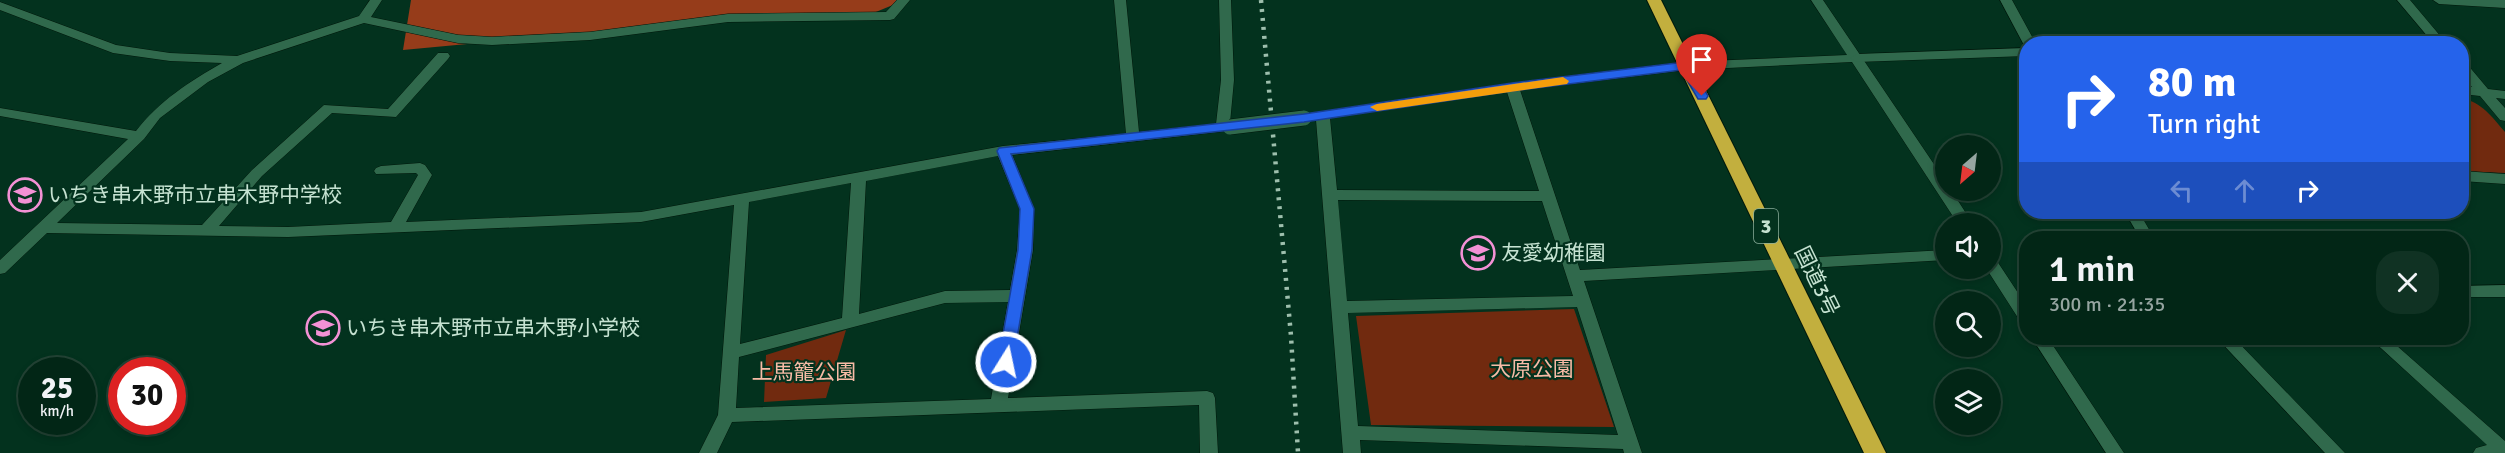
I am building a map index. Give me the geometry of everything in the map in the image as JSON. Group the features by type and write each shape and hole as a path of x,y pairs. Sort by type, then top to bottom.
{"highway":[{"name":"国道3号","path":"1654,0 1875,453"}],"street":[{"path":"363,20 376,0"},
{"path":"0,269 139,136 155,115 203,79 238,60 363,20 458,39 492,41 590,36 728,18 890,16 903,0"},
{"path":"1120,0 1133,136"},
{"path":"1226,0 1226,127"},
{"path":"1817,0 1959,213"},
{"path":"2006,0 2026,36"},
{"path":"2403,0 2434,36"},
{"path":"2439,0 2505,4"},
{"path":"0,6 113,49 170,57 238,60"},
{"path":"44,228 288,232 641,217 1003,151 1323,116 1512,87 1685,66 2019,52"},
{"path":"206,231 257,173 329,108 391,114 443,56"},
{"path":"2469,75 2505,117"},
{"path":"1351,433 1630,447 1512,87"},
{"path":"2469,91 2505,95"},
{"path":"0,112 139,136"},
{"path":"1323,116 1352,453"},
{"path":"998,405 1025,250 1027,209 1003,151"},
{"path":"381,171 420,168 425,175 396,227"},
{"path":"2469,176 2505,178"},
{"path":"850,322 859,178"},
{"path":"1331,195 1548,196"},
{"path":"708,453 727,415 742,200"},
{"path":"1575,276 1785,266 1935,256"},
{"path":"2001,274 2019,294"},
{"path":"2469,292 2505,291"},
{"path":"731,352 945,297 1017,296"},
{"path":"1341,307 1583,301"},
{"path":"2045,345 2115,453"},
{"path":"2232,345 2336,453"},
{"path":"2386,345 2504,450"},
{"path":"727,415 1207,398 1209,453"},
{"path":"2482,453 2504,450"}],"green space":[{"path":"2469,100 2481,107 2505,132 2505,173 2469,171"},
{"name":"大原公園","path":"1574,309 1614,427 1371,425 1356,316"},
{"name":"上馬籠公園","path":"846,330 826,398 764,402 766,355"}],"shaded area":[{"path":"411,0 905,0 871,14 691,23 403,50"}],"railway":[{"path":"1261,0 1291,336 1298,453"}],"slow traffic":[{"path":"1377,107 1563,81"}],"place":[{"name":"いちき串木野市立串木野中学校","path":"25,195"},
{"name":"友愛幼稚園","path":"1478,253"},
{"name":"いちき串木野市立串木野小学校","path":"323,328"}],"route":[{"path":"1006,362 1025,250 1027,209 1003,151 1304,118 1512,87 1685,66 1702,96"}]}
